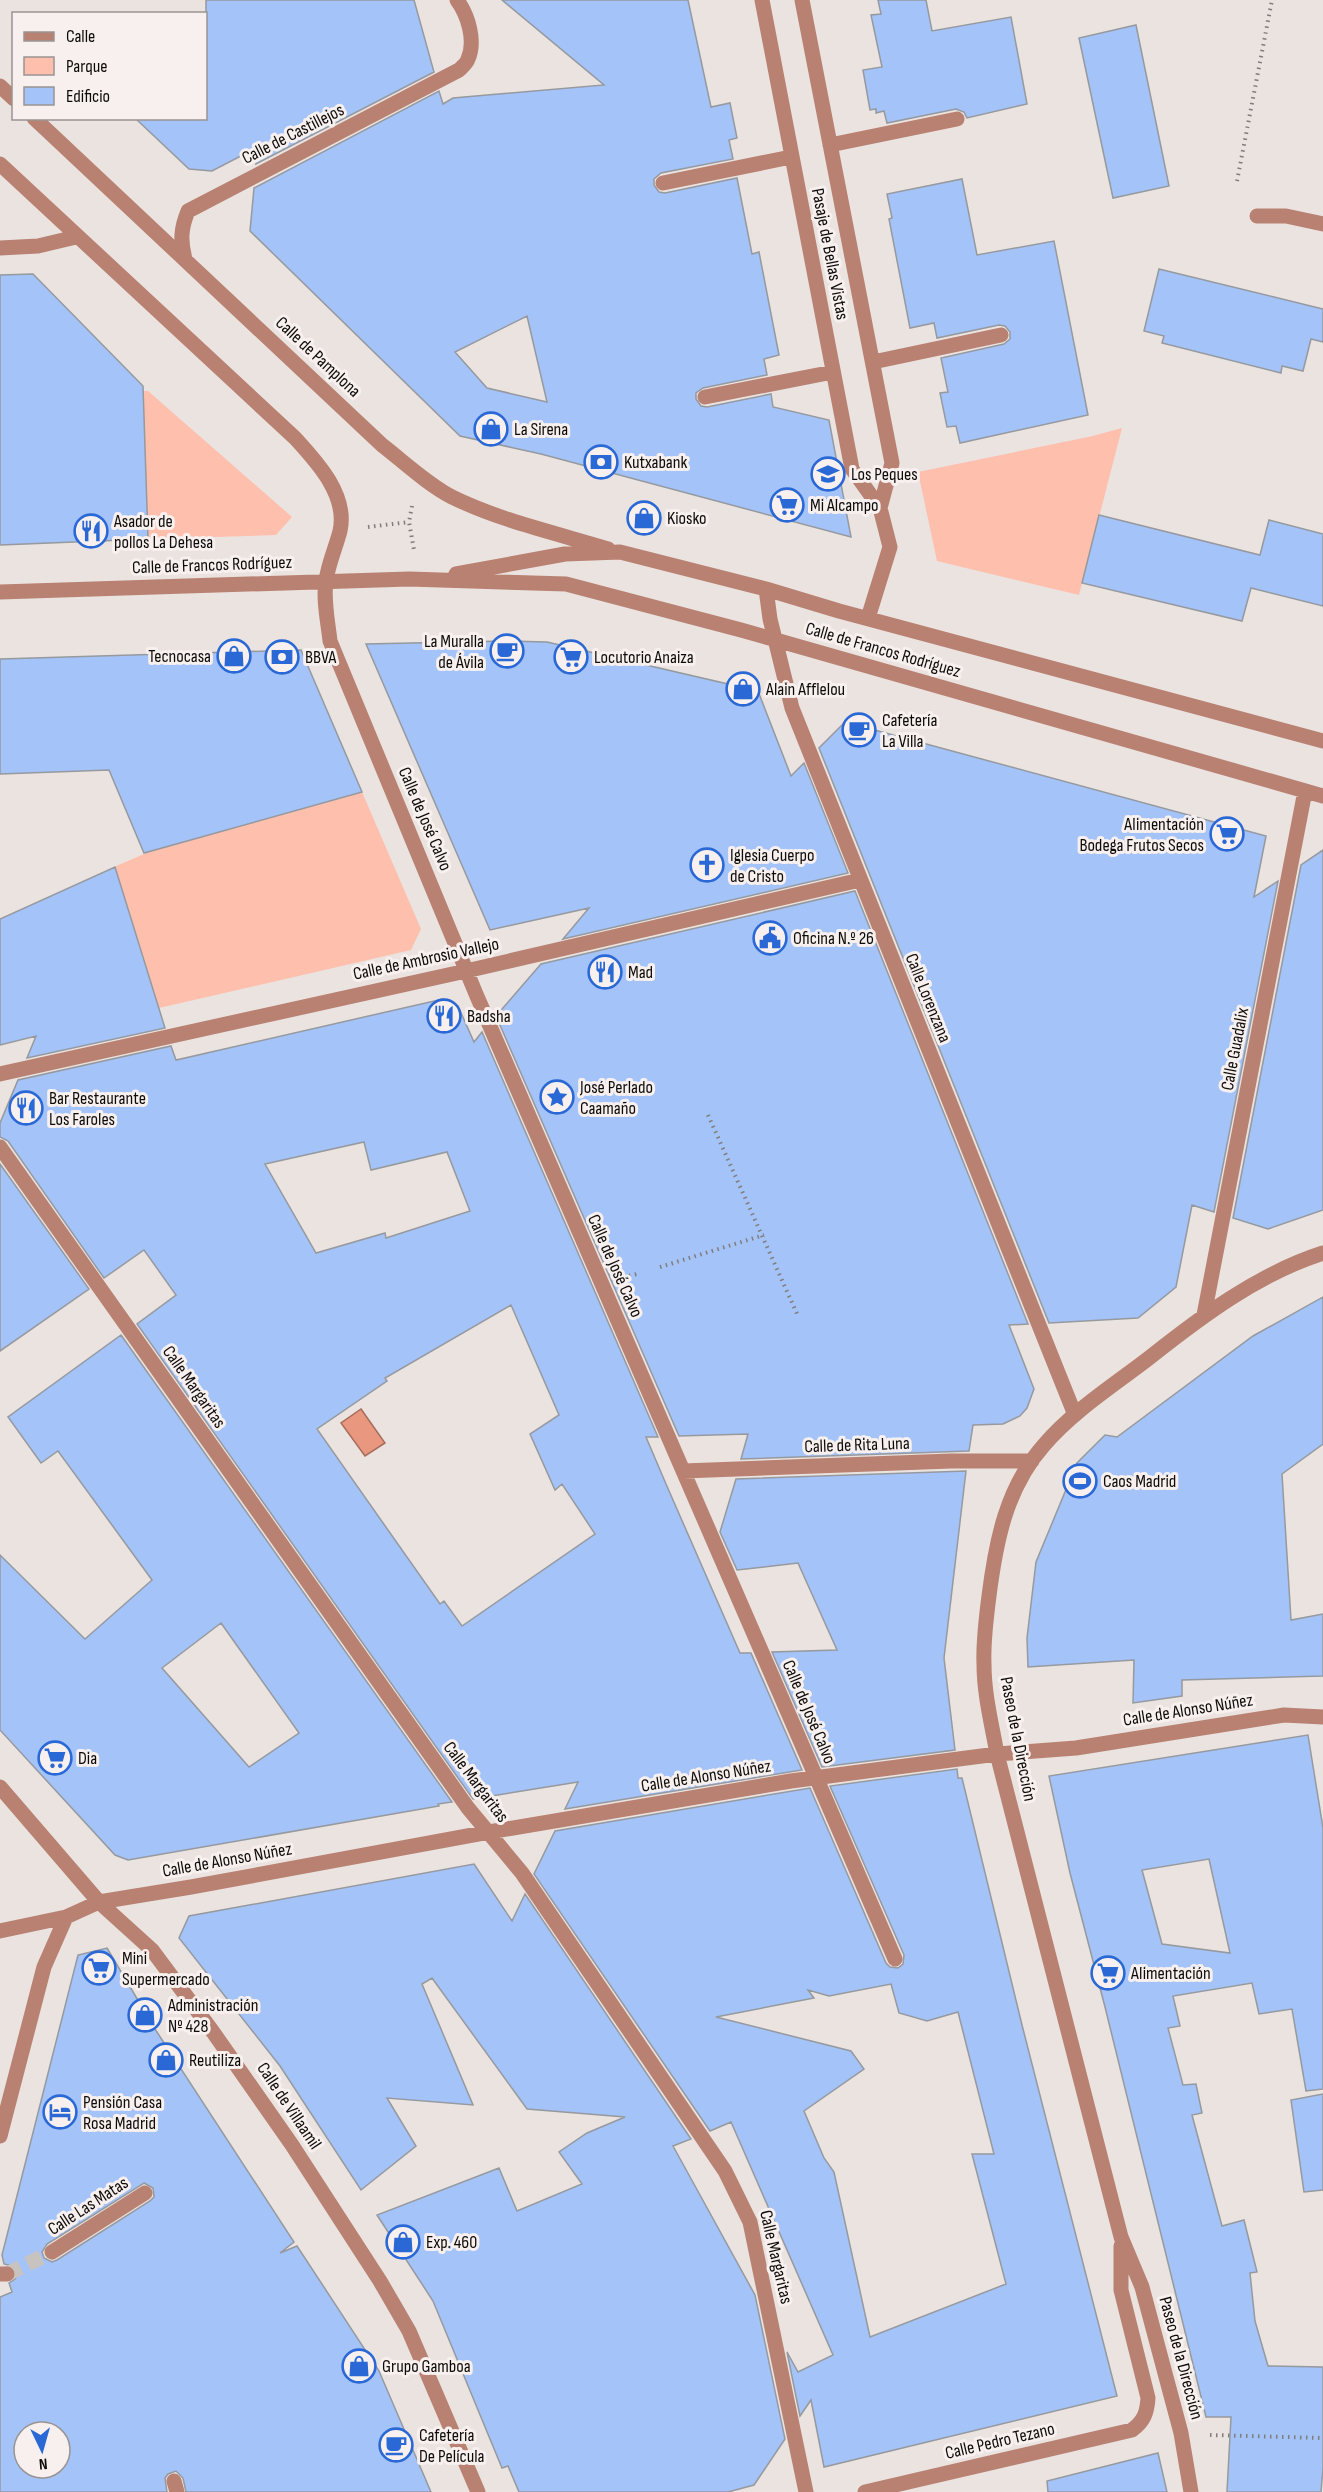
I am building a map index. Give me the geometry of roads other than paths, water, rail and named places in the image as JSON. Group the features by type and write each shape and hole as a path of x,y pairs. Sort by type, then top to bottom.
{"street":[{"name":"Calle de Castillejos","path":"185,259 181,243 182,225 188,211 459,70 468,60 470,42 469,24 457,0"},
{"name":"Pasaje de Bellas Vistas","path":"762,0 852,469 880,508 890,548 868,618"},
{"name":"Pasaje de Bellas Vistas","path":"802,0 892,463 880,508"},
{"path":"0,86 12,97"},
{"path":"830,145 957,119"},
{"name":"Calle de Pamplona","path":"36,120 123,205 185,259 382,445 450,496 501,517 620,552"},
{"path":"663,183 791,157"},
{"path":"0,164 295,438 317,462 330,482 339,504 340,515 340,528 326,581"},
{"path":"1257,216 1286,216 1323,224"},
{"path":"0,248 38,246 76,237"},
{"path":"873,362 1001,335"},
{"path":"705,397 833,372"},
{"name":"Calle de Francos Rodríguez","path":"425,579 565,554 620,552 766,589 1323,741"},
{"name":"Calle de Francos Rodríguez","path":"0,592 425,579 566,584 775,640 1323,796"},
{"name":"Calle de José Calvo","path":"326,581 330,641 466,971 895,1959"},
{"name":"Calle Lorenzana","path":"766,589 775,640 792,708 1075,1415"},
{"name":"Calle Guadalix","path":"1204,1315 1305,791"},
{"name":"Calle de Ambrosio Vallejo","path":"0,1074 466,971 860,880"},
{"name":"Calle Margaritas","path":"0,1148 468,1808 522,1874 717,2157 750,2222 806,2492"},
{"name":"Paseo de la Dirección","path":"1191,2492 1181,2433 1142,2287 1121,2237 998,1754 986,1696 984,1634 1000,1528 1015,1488 1045,1444 1075,1415 1204,1315 1267,1278 1323,1252"},
{"name":"Calle de Rita Luna","path":"683,1471 951,1461 1032,1461"},
{"name":"Calle de Alonso Núñez","path":"0,1931 66,1917 99,1902 489,1832 816,1778 998,1754 1076,1748 1284,1715 1323,1717"},
{"name":"Calle de Villaamil","path":"0,1788 99,1902 152,1950 247,2080 363,2255 409,2331 478,2492"},
{"path":"0,2136 44,1967 66,1917"},
{"name":"Calle Las Matas","path":"52,2252 145,2193"},
{"name":"Paseo de la Dirección","path":"1121,2237 1121,2290 1148,2397 1147,2410 1142,2422"},
{"name":"Calle Pedro Tezano","path":"865,2492 1132,2430 1142,2422"}],"tunnel":[{"path":"7,2274 52,2252"}],"place":[{"name":"La Sirena","path":"491,429"},
{"name":"Kutxabank","path":"601,462"},
{"name":"Los Peques","path":"828,474"},
{"name":"Mi Alcampo","path":"787,505"},
{"name":"Kiosko","path":"644,518"},
{"name":"Asador de pollos La Dehesa","path":"91,531"},
{"name":"La Muralla de Ávila","path":"507,651"},
{"name":"Tecnocasa","path":"234,656"},
{"name":"BBVA","path":"282,657"},
{"name":"Locutorio Anaiza","path":"571,657"},
{"name":"Alain Afflelou","path":"743,689"},
{"name":"Cafetería La Villa","path":"859,730"},
{"name":"Alimentación Bodega Frutos Secos","path":"1227,834"},
{"name":"Iglesia Cuerpo de Cristo","path":"707,865"},
{"name":"Oficina N.º 26","path":"770,938"},
{"name":"Mad","path":"605,972"},
{"name":"Badsha","path":"444,1016"},
{"name":"José Perlado Caamaño","path":"557,1097"},
{"name":"Bar Restaurante Los Faroles","path":"26,1108"},
{"name":"Caos Madrid","path":"1080,1481"},
{"name":"Dia","path":"55,1758"},
{"name":"Mini Supermercado","path":"99,1968"},
{"name":"Alimentación","path":"1108,1973"},
{"name":"Administración Nº 428","path":"145,2015"},
{"name":"Reutiliza","path":"166,2060"},
{"name":"Pensión Casa Rosa Madrid","path":"60,2112"},
{"name":"Exp. 460","path":"403,2242"},
{"name":"Grupo Gamboa","path":"359,2366"},
{"name":"Cafetería De Película","path":"396,2445"}]}
